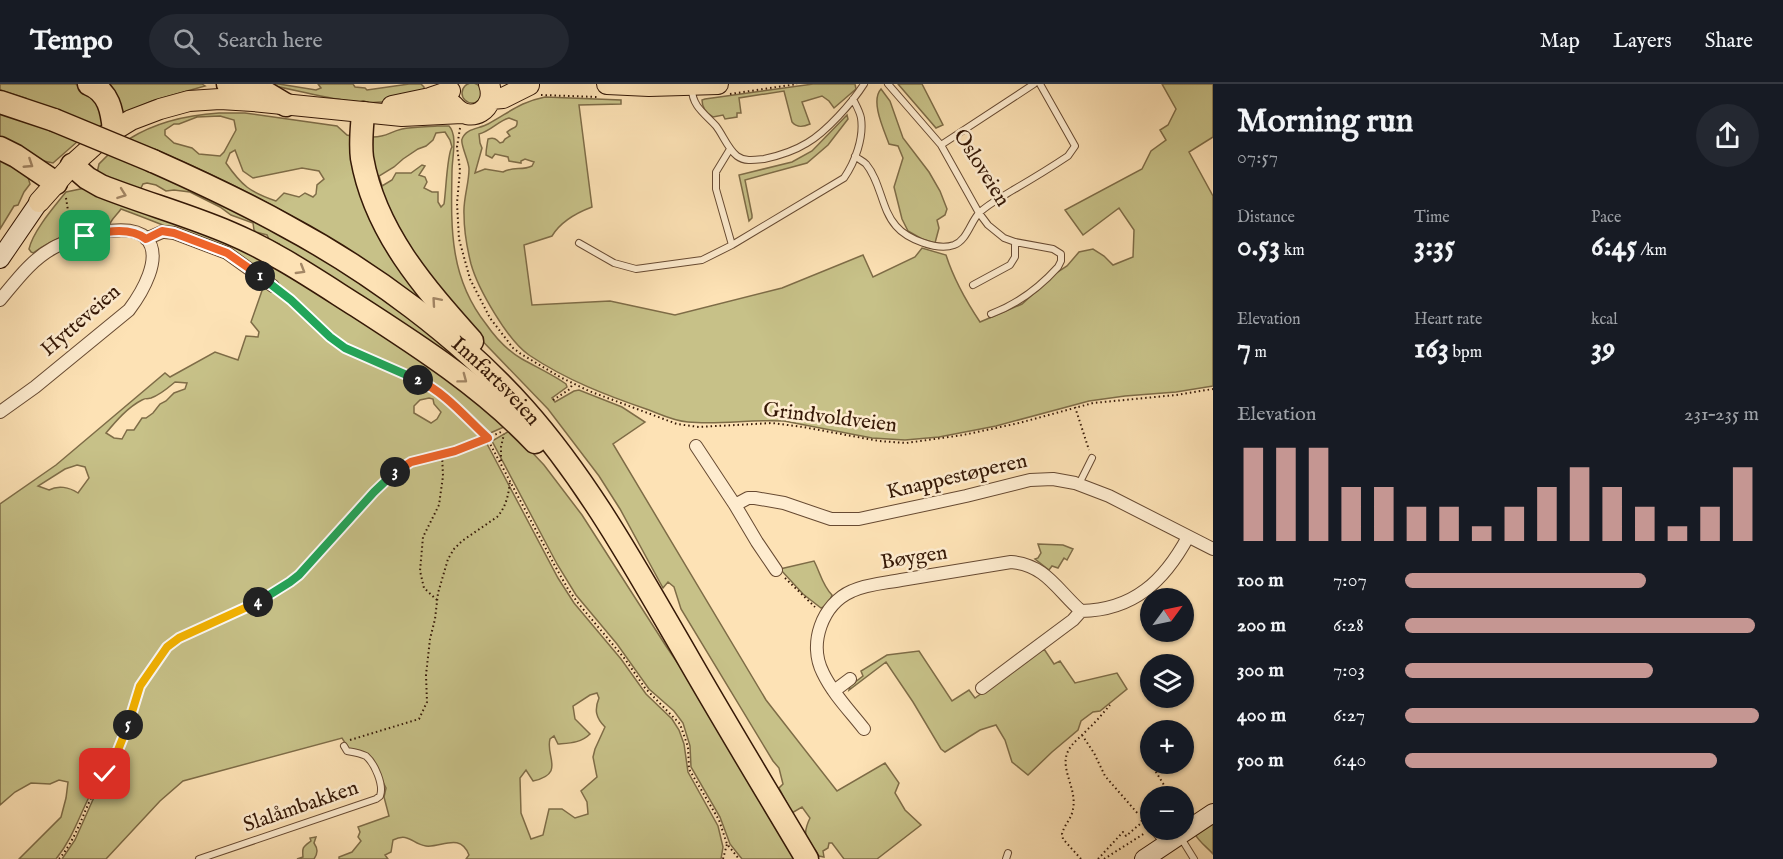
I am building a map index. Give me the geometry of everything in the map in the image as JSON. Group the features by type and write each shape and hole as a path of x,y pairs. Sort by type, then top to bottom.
{"highway":[{"path":"89,84 105,96 111,107 114,130"},
{"path":"228,84 261,90 286,105"},
{"name":"Innfartsveien","path":"0,102 54,120 153,161 279,222 336,255 385,288 474,359 523,408 565,460 602,512 807,859"},
{"path":"363,112 362,157 371,193 388,232 408,265 432,296 488,359 511,396"},
{"path":"0,148 16,156 60,188"},
{"path":"72,165 101,186 231,233 267,250 385,324 493,403 533,440 579,495 602,512"}],"main road":[{"path":"39,202 60,188 72,165 94,144 114,130 130,120 189,101 220,99 402,116 461,119 476,114 488,106 490,92 503,98 530,84"},
{"path":"607,84 718,84"},
{"path":"363,112 430,98 451,87 452,103 461,119"}],"street":[{"path":"0,259 39,202"},
{"path":"0,300 42,254 61,244 87,235 114,231 130,231 146,239 162,231 211,246 237,259 273,286"},
{"name":"Hytteveien","path":"0,412 35,387 129,310 147,281 152,263 152,251 146,239"},
{"path":"696,446 776,570"},
{"name":"Knappestøperen","path":"735,505 748,498 756,498 784,503 831,519 859,519 1030,480 1053,479 1079,484 1109,496 1213,549"},
{"path":"982,688 1073,620 1081,611 1107,609 1144,593 1166,572 1188,537"},
{"name":"Bøygen","path":"825,614 843,595 865,586 1011,562 1036,568 1081,611"},
{"path":"825,614 817,653 823,673 864,729"},
{"path":"834,691 850,679"},
{"path":"1194,826 1213,813"},
{"path":"1144,859 1173,840"}],"lane":[{"path":"692,85 692,97 696,105 716,127 730,148 737,155 752,161 789,151 815,138 854,99 864,84"},
{"name":"Osloveien","path":"888,84 941,145 988,225 1004,238 1053,249 1061,254 1061,261 1054,271 1026,297 991,314"},
{"path":"941,145 1034,84"},
{"path":"855,156 866,165 890,219 899,230 919,241 938,247 947,247 957,243 969,230 979,213 1068,156 1075,146 1040,84"},
{"path":"579,243 614,263 636,269 702,260 732,245 844,178 855,156 860,134 861,117 854,99"},
{"path":"730,148 716,172 716,189 732,245"},
{"path":"972,285 1010,265 1015,257 1015,242"},
{"path":"1079,484 1092,458"},
{"name":"Slalåmbakken","path":"199,859 380,796 381,785 371,762 360,753 347,751 344,746"},
{"path":"1173,840 1194,859"}],"path":[{"name":"Grindvoldveien","path":"461,119 457,147 460,170 458,225 470,279 490,318 513,348 573,383 625,405 684,426 772,423 892,443 963,435 1110,400 1176,395 1213,389"},
{"path":"60,188 69,217 87,235"},
{"path":"273,286 345,348 435,389 488,438 555,566 578,603 650,693 680,724 688,747 689,769 718,820 727,844 739,859"},
{"path":"553,400 570,388 573,383"},
{"path":"1075,407 1092,458"},
{"path":"60,859 72,840 94,792 116,755 140,686 167,647 179,638 262,601 290,582 304,570 374,492 395,472 411,462 469,446 506,429 501,447 502,464"},
{"path":"437,600 424,588 420,571 423,537 439,505 443,476 442,454"},
{"path":"344,746 344,743 348,741 419,719 428,702 426,675 437,600 448,559 454,549 470,534 501,512 508,494 510,480"},
{"path":"776,570 808,602 825,614"},
{"path":"1081,859 1062,834 1074,803 1066,759 1070,747 1110,705"},
{"path":"1082,735 1099,761 1105,776 1136,811 1142,822 1126,836 1123,832 1098,859"},
{"path":"1104,859 1140,836"},
{"path":"723,859 727,844"}],"shaded area":[{"path":"472,83 479,86 482,93 479,100 472,103 465,100 462,93 465,86"},
{"path":"0,84 75,84 84,87 98,98 103,124 78,141 53,163 39,160 0,140 0,111 25,98 0,90"},
{"path":"107,84 202,84 205,86 152,101 123,114"},
{"path":"264,84 316,90 321,88 318,84 353,84 355,87 367,90 421,84 424,90 397,100 365,102 330,98"},
{"path":"813,84 855,84 856,89 834,108 822,96 802,102 810,124 803,126 792,122 784,91 739,98 741,113 737,113 737,117 725,119 723,115 713,117 705,110 702,103 705,99"},
{"path":"898,84 922,84 943,125 936,128"},
{"path":"1162,84 1213,84 1213,137 1189,152 1213,196 1213,386 1089,401 996,426 939,437 905,440 872,438 784,421 700,423 683,421 668,418 588,387 529,355 512,338 495,314 475,275 468,252 464,208 469,169 462,141 466,133 522,105 545,97 621,100 621,104 579,105 592,207 569,218 552,236 524,245 532,305 610,301 675,315 782,288 863,255 873,277 915,257 922,248 946,255 961,290 980,322 1022,304 1067,266 1079,252 1093,249 1113,265 1133,257 1134,230 1119,208 1083,235 1065,210 1142,169 1151,151 1166,140 1160,130 1168,125 1176,109","holes":["509,118 517,121 516,127 507,132 510,136 503,142 500,143 493,138 488,139 486,155 492,158 495,154 508,157 509,161 521,163 525,159 534,162 532,166 503,172 485,169 475,173 482,148 479,134"]},
{"path":"881,89 890,101 903,138 929,172 947,209 945,215 937,220 939,228 935,243 908,231 902,219 894,187 903,158 898,146 889,144 881,124 877,101"},
{"path":"245,113 337,126 351,136 423,300 317,230 206,172 129,139 161,124 207,114","holes":["220,116 234,120 236,130 220,156 199,154 192,148 174,143 165,135 165,130 174,124 197,117","235,150 243,171 253,178 302,168 319,171 324,179 317,185 316,194 313,197 305,193 299,197 284,193 276,201 253,191 237,177 226,163 230,153"]},
{"path":"847,115 848,119 828,145 807,163 745,180 752,215 749,221 739,175 792,162 812,151"},
{"path":"449,126 452,130 454,147 452,212 455,251 465,288 486,324 512,352 566,384 567,387 552,398 555,402 579,390 622,407 645,422 613,444 766,700 837,791 885,763 899,783 895,793 905,810 921,825 877,859 844,859 832,843 829,843 828,848 823,851 824,857 819,856 806,835 810,818 802,807 792,813 779,788 783,784 779,768 681,609 674,587 668,582 663,588 620,509 599,476 548,409 469,327 412,259 371,170 373,137 402,129","holes":["445,132 452,147 444,204 441,207 438,202 438,192 424,188 427,182 425,177 419,175 425,166 422,165 411,173 396,173 392,180 382,186 379,176 426,146 433,140 436,133"]},
{"path":"109,154 243,212 371,287 488,382 97,173 99,164","holes":["147,183 166,191 190,192 231,215 253,223 256,232 267,235 269,239 279,244 150,194 141,188"]},
{"path":"0,155 26,170 30,184 0,229"},
{"path":"85,188 244,246 415,352 506,426 488,434 433,386 333,336 288,296 283,288 264,275 205,243 121,209 109,226 70,234 31,252 29,249 31,242 44,219 66,192"},
{"path":"264,285 286,299 339,348 430,390 481,439 418,456 399,465 381,480 317,552 285,582 250,604 195,627 166,645 146,673 136,694 118,746 62,851 56,859 19,859 61,817 68,782 59,780 50,784 31,783 15,792 0,805 0,504 56,465 165,373 170,377 215,352 238,360 246,336 258,337 259,332 251,322","holes":["175,382 187,383 185,389 174,393 153,413 142,418 134,430 127,430 122,439 114,438 106,433 132,406 158,395","433,399 441,412 437,419 431,423 414,413 414,406 420,400","77,465 85,467 89,478 78,493 64,487 49,490 38,486 65,469"]},
{"path":"511,430 544,465 582,515 700,696 799,859 742,859 730,844 720,817 691,767 690,746 683,723 674,711 649,689 617,644 576,595 557,564 492,441"},
{"path":"486,442 558,578 574,603 621,659 646,694 672,719 684,744 688,772 718,826 723,847 721,859 466,859 469,855 461,844 426,846 403,837 393,840 391,852 385,855 388,859 339,859 352,852 361,841 358,837 360,832 358,827 389,816 384,797 386,788 373,761 349,749 342,738 183,781 160,801 106,859 62,859 75,840 95,795 124,743 145,682 168,650 182,639 271,598 292,583 310,567 365,505 402,470 415,463 457,453","holes":["597,693 599,698 597,714 605,727 593,757 597,777 581,791 587,802 588,814 575,818 562,809 549,809 543,835 531,839 521,813 520,778 526,770 533,781 549,774 552,769 549,745 550,739 554,736 558,744 579,741 590,734 575,719 573,706 590,695"]},
{"path":"1038,544 1063,545 1073,549 1067,560 1064,558 1058,568 1052,566 1049,570 1035,559 1041,553"},
{"path":"814,561 823,583 832,595 828,603 821,608 803,594 780,569"},
{"path":"1044,649 1054,664 1060,661 1075,683 1117,673 1127,689 1100,711 1093,712 1081,721 1078,730 1028,775 1012,762 1005,740 996,725 980,730 945,752 941,749 886,662 849,690 850,686 863,676 861,671 887,655 919,651 952,701 969,690 975,698"},
{"path":"1213,823 1213,854 1195,834"},
{"path":"316,837 314,843 317,851 314,859 297,859 303,857 303,849 311,841 310,838"}],"route":[{"path":"85,236 130,231 146,239 162,231 174,233 227,253 291,300 345,348 435,389 488,438 462,449 406,464 382,483 304,570 290,582 262,601 179,638 167,647 140,686 121,746 105,774"}]}
